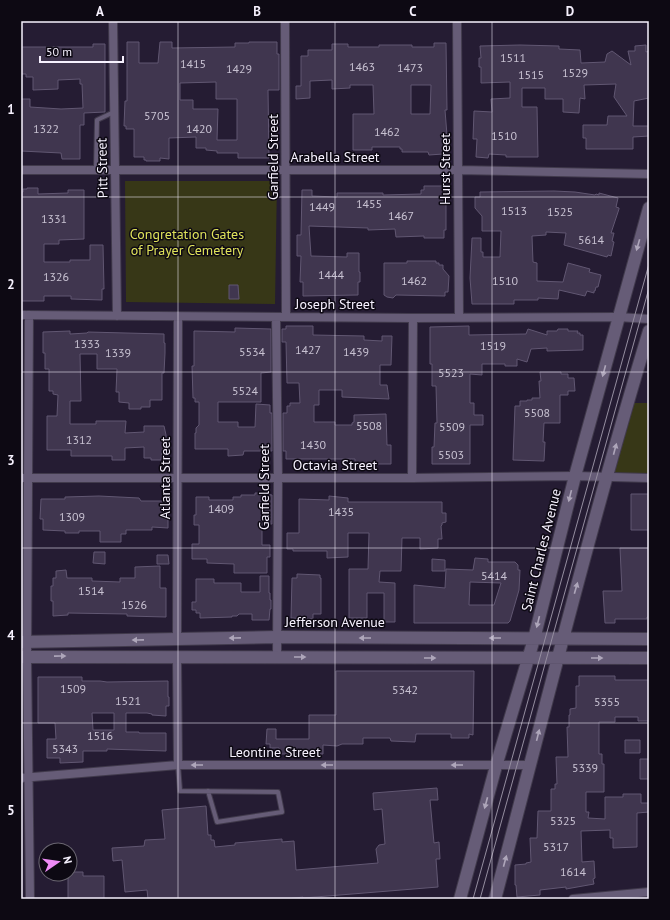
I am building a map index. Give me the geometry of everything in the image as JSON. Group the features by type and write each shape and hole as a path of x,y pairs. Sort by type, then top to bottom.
{"main road":[{"name":"Saint Charles Avenue","path":"460,899 496,766 529,658 575,476 649,208"},
{"path":"495,899 562,639 627,403 649,331"},
{"name":"Jefferson Avenue","path":"24,642 277,637 649,639"},
{"path":"177,639 177,657"},
{"path":"24,657 649,658"}],"street":[{"name":"Pitt Street","path":"113,21 117,316"},
{"name":"Garfield Street","path":"285,21 287,170 286,317"},
{"name":"Hurst Street","path":"457,21 459,317"},
{"name":"Arabella Street","path":"21,170 458,170 649,174"},
{"name":"Joseph Street","path":"25,315 413,318 618,317 649,319"},
{"path":"25,315 25,777 30,899"},
{"name":"Atlanta Street","path":"177,639 178,316"},
{"name":"Garfield Street","path":"276,317 278,478 277,657"},
{"path":"412,478 413,318"},
{"name":"Octavia Street","path":"25,478 412,478 575,476 649,478"},
{"path":"177,657 178,765"},
{"name":"Leontine Street","path":"25,777 178,765 530,765"},
{"path":"573,899 649,892"}],"lane":[{"path":"96,170 97,120 114,112"},
{"path":"178,765 180,791 208,791 278,792 282,812 217,822 208,791"}],"green space":[{"name":"Congretation Gates of Prayer Cemetery","path":"125,181 277,181 275,304 126,302"},
{"path":"627,403 649,403 649,478 607,477"}],"building":[{"path":"127,42 139,42 139,63 158,63 160,42 172,42 172,48 235,47 235,43 277,42 277,54 279,54 279,90 268,90 269,158 238,158 238,153 217,153 217,151 206,150 206,148 196,148 196,137 169,138 169,159 160,158 160,161 146,161 144,160 144,157 134,157 134,129 126,129 126,126 124,126 125,101 127,101","holes":["216,82 216,99 237,99 237,140 217,140 218,109 193,109 193,100 180,100 180,83"]},
{"path":"434,43 446,43 447,110 445,110 448,148 442,150 443,154 429,155 428,152 402,152 400,147 372,147 372,150 353,150 353,114 374,114 373,85 350,85 350,88 332,89 332,80 310,81 310,98 296,99 296,86 301,86 301,56 308,56 308,50 332,50 332,44 348,44 348,47 412,45 412,47 434,47","holes":["411,85 431,85 430,114 411,114"]},
{"path":"93,44 105,44 105,112 84,113 84,125 80,125 80,159 62,159 61,153 21,151 21,99 30,99 30,107 61,109 83,108 82,84 80,84 80,79 58,80 58,89 33,90 33,77 26,77 26,74 21,74 21,47 93,47"},
{"path":"646,45 646,52 649,51 649,98 634,101 633,126 649,126 649,136 633,137 633,149 586,149 586,138 583,138 583,125 607,125 608,116 627,116 614,97 616,84 584,85 585,99 580,98 579,113 563,112 563,99 545,99 545,88 522,88 522,107 537,107 538,157 506,157 506,155 489,154 488,158 476,157 477,139 473,139 474,111 492,112 491,99 510,98 510,82 481,83 481,67 479,67 479,58 481,58 480,46 559,46 559,49 580,50 581,63 605,62 607,54 612,51 631,65 628,51 635,51 635,46"},
{"path":"424,186 445,186 446,230 444,230 444,238 424,238 424,236 396,237 395,229 368,230 368,228 309,226 311,256 347,257 347,253 359,253 360,282 358,282 358,295 303,296 303,282 300,282 301,256 297,256 297,235 301,235 302,190 312,190 312,196 337,197 337,193 383,193 383,195 421,194 421,190 424,190"},
{"path":"38,188 38,194 68,193 68,190 84,190 84,239 59,240 59,244 44,244 44,262 90,260 90,245 103,245 104,289 102,289 102,300 71,299 71,296 44,296 44,301 21,301 21,192 23,192 23,189"},
{"path":"554,191 595,195 599,195 599,193 618,198 616,207 619,209 611,233 614,233 612,241 614,242 611,256 608,255 607,257 564,245 566,233 546,232 546,235 532,236 533,262 537,263 537,281 563,282 568,263 590,269 589,272 601,275 598,287 596,287 594,293 587,291 585,296 559,290 558,299 538,298 538,300 514,300 514,304 472,304 470,278 472,238 481,238 481,252 483,252 483,257 500,257 501,231 482,231 482,216 475,208 475,197 480,197 480,192"},
{"path":"407,261 436,261 439,265 443,265 443,269 449,276 448,292 445,292 445,296 396,295 393,298 384,295 384,263 407,263"},
{"path":"229,285 238,285 239,299 229,299"},
{"path":"286,326 313,326 313,335 364,336 364,340 382,341 382,336 392,336 391,365 380,365 380,385 387,385 389,399 342,397 342,390 319,390 319,405 314,405 314,422 335,422 335,425 352,425 354,422 354,415 386,414 387,445 391,445 391,464 355,465 355,459 286,459 286,451 283,451 283,413 287,413 287,406 290,406 290,403 300,403 299,383 287,383 286,342 282,342 282,329 286,329"},
{"path":"469,326 469,335 526,334 528,329 547,335 547,331 557,331 558,329 578,331 577,333 583,335 583,350 547,351 547,348 531,349 527,362 517,359 517,366 505,366 505,364 482,364 482,375 470,374 470,403 474,403 474,415 483,415 483,425 470,425 470,464 432,464 432,447 434,447 435,423 437,423 436,386 432,386 432,364 430,364 430,327"},
{"path":"235,328 271,329 271,372 261,373 261,402 218,402 218,422 238,422 238,427 255,427 256,404 270,405 270,413 272,413 272,451 244,451 243,455 228,456 228,449 195,449 195,433 196,428 199,425 199,402 195,402 195,398 193,398 192,366 194,366 194,331 235,332"},
{"path":"70,331 70,334 88,332 164,334 165,353 164,373 162,373 162,400 150,400 150,407 129,409 129,403 119,402 119,392 116,392 117,369 97,369 97,354 80,354 81,401 70,401 70,424 96,424 96,421 126,421 125,433 144,432 144,426 164,426 166,447 165,453 162,453 161,460 144,458 144,447 125,448 125,460 112,460 112,456 71,456 71,450 47,450 47,416 57,416 58,395 53,394 53,391 49,391 49,369 45,369 43,332"},
{"path":"540,372 561,372 561,374 568,374 568,378 574,378 575,391 568,391 568,395 560,395 560,423 544,423 544,461 513,460 515,406 520,406 520,401 540,398"},
{"path":"255,493 272,495 272,524 262,524 262,545 270,545 270,557 267,557 267,573 234,573 234,564 207,563 207,559 192,559 192,544 199,544 199,525 194,525 194,515 196,515 196,497 209,497 209,500 233,500 233,497 241,497 241,495 255,495"},
{"path":"631,494 649,494 649,530 631,530"},
{"path":"99,496 139,498 141,501 168,501 168,528 152,527 152,530 126,530 126,534 121,534 121,542 100,542 100,531 65,533 65,531 43,530 43,519 40,519 41,499 65,499 65,497"},
{"path":"329,496 348,498 348,502 442,502 442,513 446,513 446,522 442,523 441,526 442,539 438,539 438,548 420,549 420,538 402,538 401,571 380,571 379,582 395,583 395,622 384,622 384,593 367,593 367,618 349,618 349,569 368,569 369,533 348,533 348,557 327,558 327,551 293,551 293,549 287,549 287,533 299,533 299,499 329,500"},
{"path":"620,548 649,548 649,617 647,617 647,619 615,619 615,623 605,623 603,591 622,591"},
{"path":"94,552 105,552 105,564 93,563"},
{"path":"157,555 168,555 169,564 157,564"},
{"path":"475,558 488,559 488,562 515,562 518,565 518,570 520,570 519,590 510,621 508,623 414,623 414,585 445,588 446,569 473,570","holes":["470,582 501,583 494,605 469,605"]},
{"path":"432,559 445,560 445,571 432,571"},
{"path":"160,566 160,588 166,588 166,617 127,616 127,614 68,613 68,615 53,616 51,586 53,586 53,578 56,578 56,571 66,570 67,578 92,578 92,581 120,582 120,578 135,578 135,567"},
{"path":"297,574 320,575 321,614 313,614 313,619 291,618 292,578 297,578"},
{"path":"260,576 269,576 271,609 269,620 252,620 252,614 239,614 232,617 200,618 200,613 196,613 196,610 192,610 192,602 196,602 196,579 214,579 214,583 241,583 241,592 260,592"},
{"path":"336,671 474,671 473,735 469,734 469,738 451,738 451,734 416,734 415,742 391,741 390,738 363,738 363,744 342,744 337,746 323,745 323,754 279,754 279,748 270,748 270,744 266,744 267,729 276,729 276,739 309,739 309,715 336,715"},
{"path":"579,676 615,676 615,680 649,680 649,721 638,721 638,717 615,717 615,722 599,722 599,754 602,754 602,764 604,764 604,792 586,792 586,812 589,812 588,818 605,819 605,797 623,797 623,794 641,794 641,803 649,803 649,812 637,813 637,847 613,848 613,838 610,838 610,830 581,831 582,862 594,861 594,884 566,889 566,887 540,890 540,895 517,897 515,885 515,865 531,862 530,838 537,838 538,811 551,811 551,789 555,789 555,784 557,784 556,757 568,757 567,727 569,727 570,709 576,708 576,686 579,686"},
{"path":"38,677 82,677 82,681 107,682 168,681 169,706 166,706 166,716 147,713 126,713 126,732 166,733 166,751 107,749 107,751 83,751 83,762 60,763 60,758 47,758 47,739 56,739 55,723 38,723","holes":["92,713 114,713 114,730 93,730"]},
{"path":"625,740 640,740 640,753 625,753"},
{"path":"640,759 649,759 649,779 640,779"},
{"path":"437,788 438,800 430,800 434,843 439,842 440,859 436,859 438,887 287,899 148,899 147,890 125,892 122,860 113,861 112,848 144,846 145,840 165,839 162,810 206,806 208,835 211,835 211,840 214,840 215,847 235,845 235,843 282,839 282,842 294,841 296,870 378,863 376,849 379,845 385,844 382,809 374,810 373,793"},
{"path":"78,872 83,872 83,876 104,876 104,899 68,899 68,882 78,882"}],"tram line":[{"path":"473,899 649,264"},
{"path":"480,899 649,288"}]}
